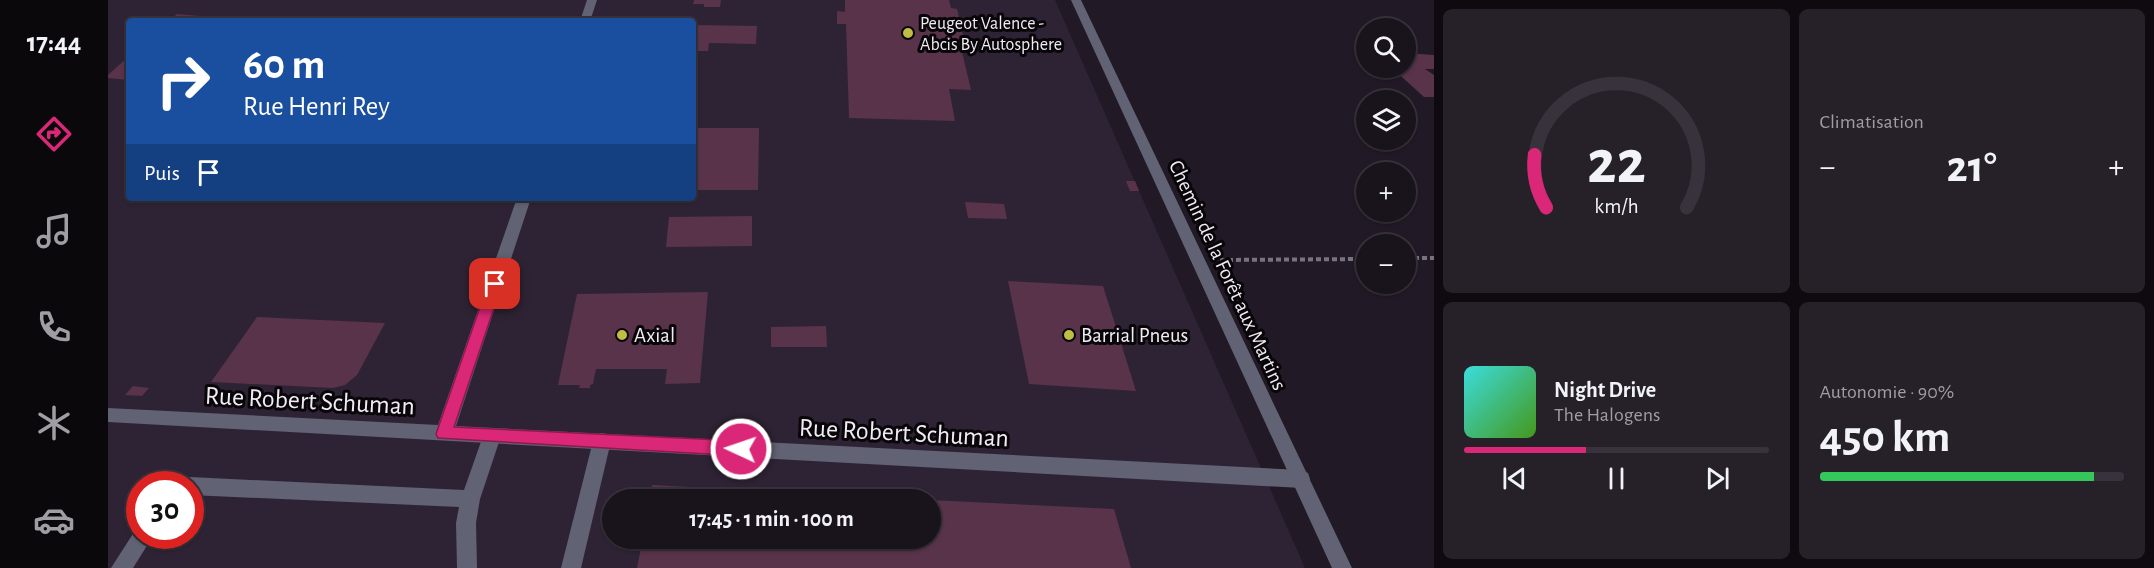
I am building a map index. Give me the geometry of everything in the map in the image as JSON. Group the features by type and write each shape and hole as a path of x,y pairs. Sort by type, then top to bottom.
{"street":[{"path":"586,18 592,0"},
{"name":"Chemin de la Forêt aux Martins","path":"1076,0 1342,568"},
{"path":"444,434 523,201"},
{"name":"Rue Robert Schuman","path":"108,415 1301,479"},
{"path":"467,568 466,523 470,499 492,436"},
{"path":"571,568 602,441"},
{"path":"204,487 470,499"},
{"path":"121,568 134,549"}],"path":[{"path":"1199,260 1356,258"},
{"path":"1416,258 1434,258"}],"shaded area":[{"path":"108,0 1055,0 1305,568 108,568"}],"building":[{"path":"694,0 721,0 720,7 704,7 704,4 693,4"},
{"path":"845,0 949,0 951,8 957,9 964,40 959,39 971,90 949,89 955,121 849,118 846,24 837,24 837,11 845,12"},
{"path":"177,14 222,18 172,18"},
{"path":"696,25 757,26 756,44 709,43 708,51 696,51"},
{"path":"1416,54 1434,55 1434,69 1425,69 1434,75 1434,97 1424,97 1403,78 1416,78"},
{"path":"126,59 126,80 108,78 108,75"},
{"path":"696,128 759,128 758,190 696,190"},
{"path":"1126,181 1135,181 1139,191 1130,191"},
{"path":"965,202 1004,204 1007,219 968,218"},
{"path":"752,216 752,246 666,247 669,217"},
{"name":"Barrial Pneus","path":"1008,281 1103,286 1136,391 1029,384"},
{"path":"708,292 700,383 665,384 667,369 596,369 590,388 579,388 580,385 558,385 577,294"},
{"path":"257,317 385,323 357,375 345,385 333,388 211,382"},
{"path":"826,326 827,347 771,347 771,327"},
{"path":"133,386 149,388 142,396 125,395"},
{"path":"652,485 726,489 651,489"},
{"path":"941,501 1114,509 1131,568 637,568 641,549 941,549"}],"place":[{"name":"Peugeot Valence - Abcis By Autosphere","path":"908,33"},
{"name":"Axial","path":"622,335"},
{"name":"Barrial Pneus","path":"1069,335"}],"route":[{"path":"495,284 444,434 741,449"}]}
